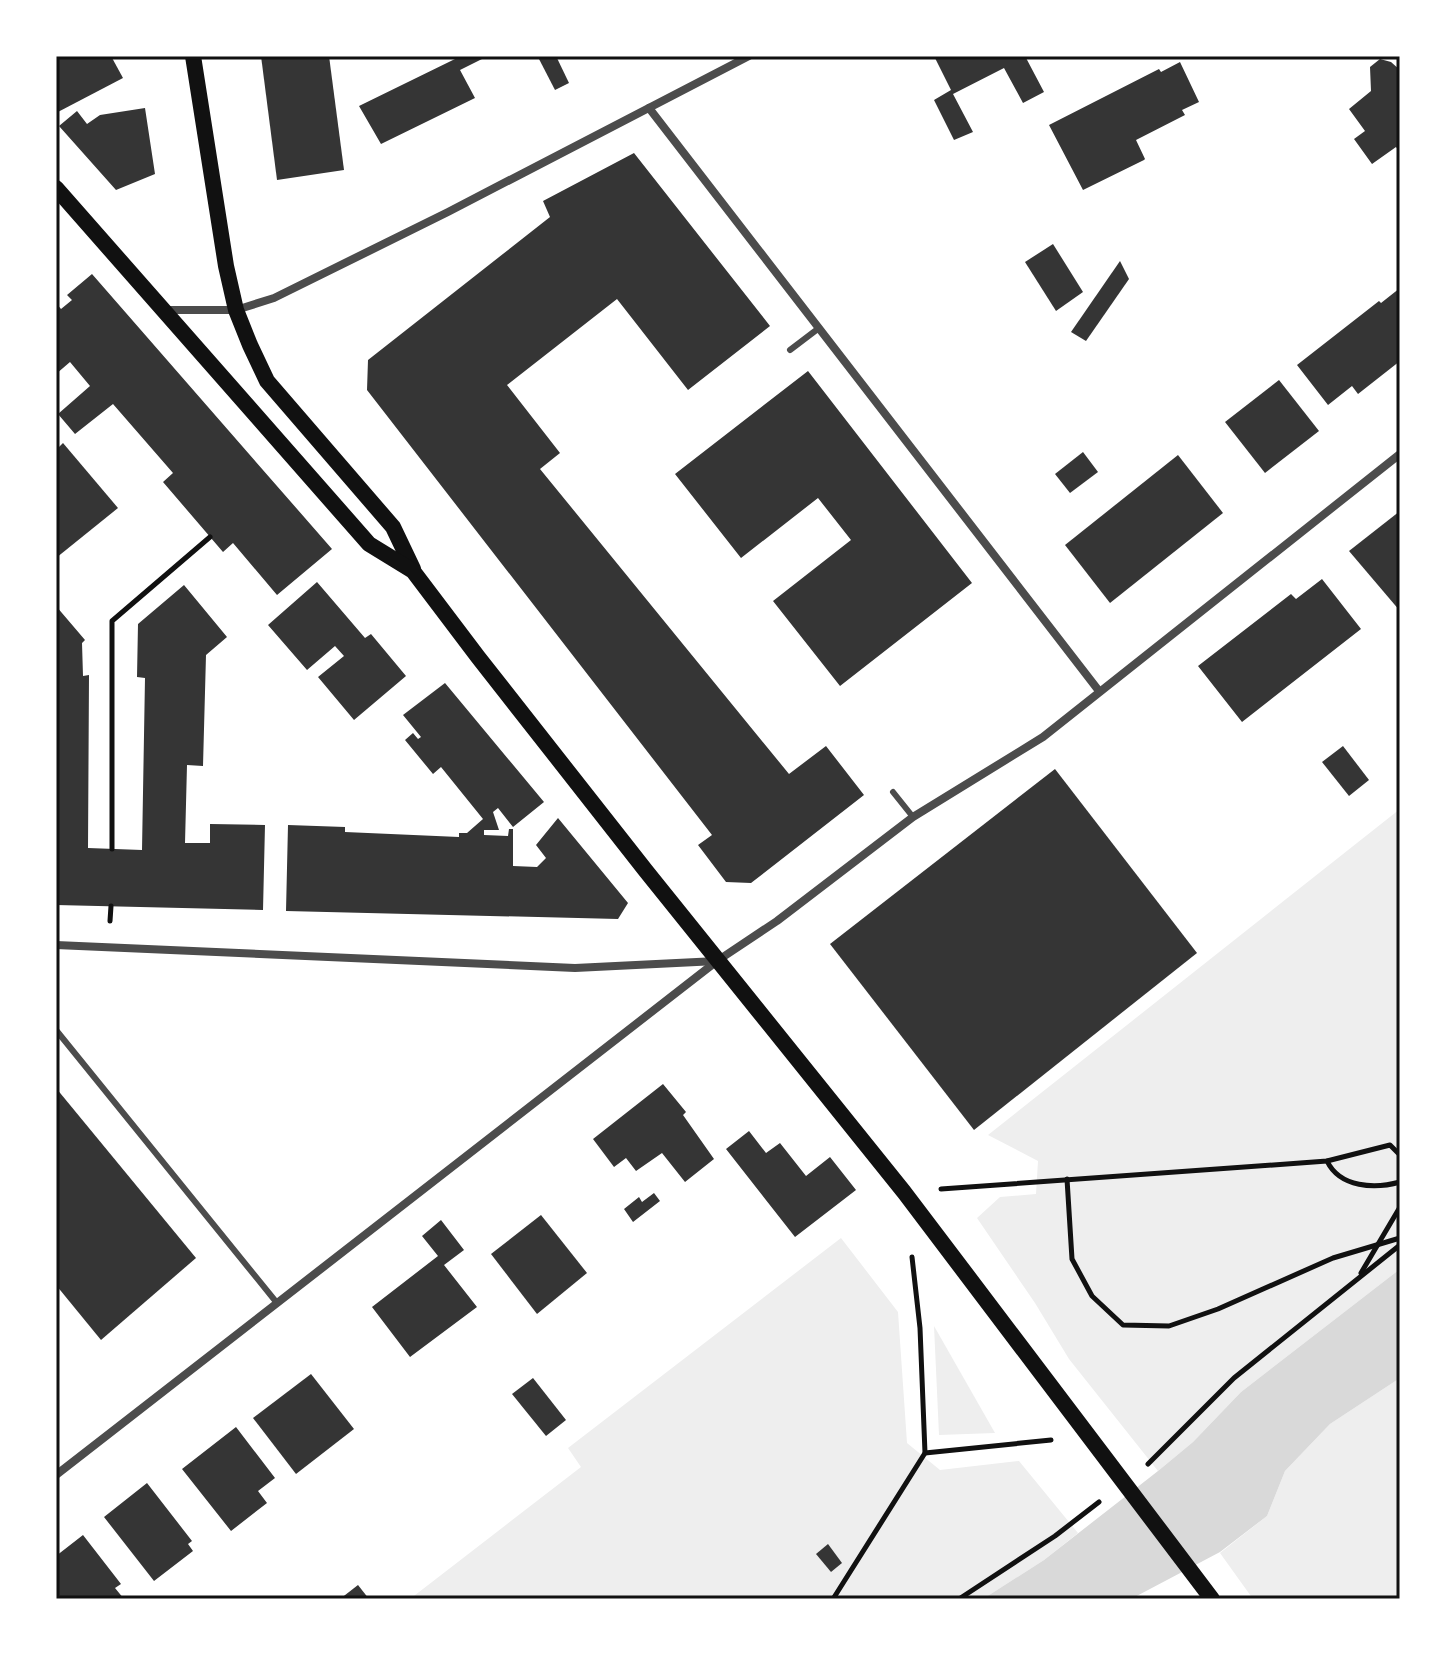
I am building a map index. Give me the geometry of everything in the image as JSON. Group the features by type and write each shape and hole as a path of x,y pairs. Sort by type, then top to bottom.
{"main road":[{"path":"193,56 226,266 236,310 267,381 393,527 413,571 717,961 904,1192 1212,1599"},
{"path":"56,188 369,544 413,571"}],"street":[{"path":"164,310 236,310 274,298 749,56"},
{"path":"649,108 1099,691"},
{"path":"56,1475 717,961 777,921 913,817 1043,737 1400,454"},
{"path":"56,945 575,968 717,961"}],"lane":[{"path":"790,350 819,328"},
{"path":"893,792 913,817"},
{"path":"56,1030 277,1303"}],"path":[{"path":"112,849 112,621 210,537"},
{"path":"904,1192 1327,1161 1390,1145 1400,1155"},
{"path":"1327,1161 1332,1171 1348,1181 1365,1186 1383,1187 1400,1182"},
{"path":"1067,1179 1072,1259 1092,1296 1123,1325 1169,1326 1218,1309 1333,1258 1400,1238"},
{"path":"1358,1278 1400,1207"},
{"path":"1141,1469 1154,1460 1234,1378 1400,1245"},
{"path":"833,1599 925,1453 920,1328 912,1252"},
{"path":"925,1453 1089,1435"},
{"path":"959,1599 1055,1536 1104,1498"}],"shaded area":[{"path":"1400,809 1400,1269 1241,1392 1193,1442 1158,1471 1069,1359 977,1218 1000,1197 1036,1194 1038,1161 988,1135"},
{"path":"841,1238 898,1312 907,1443 940,1470 1019,1461 1078,1533 1044,1560 983,1599 410,1599 581,1467 568,1448"},
{"path":"1400,1269 1400,1378 1330,1424 1285,1471 1267,1516 1220,1552 1131,1599 983,1599 1044,1560 1158,1471 1193,1442 1241,1392"},
{"path":"934,1326 995,1433 939,1435"},
{"path":"1400,1378 1400,1599 1253,1599 1220,1553 1267,1516 1285,1471 1330,1424"}],"building":[{"path":"56,56 111,56 123,78 56,113"},
{"path":"261,56 329,56 344,170 277,180"},
{"path":"453,56 488,56 460,70 475,98 381,144 359,106 455,59"},
{"path":"541,56 556,56 569,83 555,90 539,59"},
{"path":"934,56 1025,56 1044,92 1023,103 1004,68 953,94 973,132 954,140 934,100 951,90"},
{"path":"1380,59 1391,62 1400,70 1400,152 1396,147 1372,164 1354,139 1365,131 1349,109 1371,91 1370,67"},
{"path":"1180,62 1199,102 1182,110 1185,115 1136,140 1144,160 1083,190 1049,125 1159,69 1161,72"},
{"path":"145,108 155,174 116,190 59,126 77,111 87,124 100,115"},
{"path":"634,153 770,326 688,390 617,299 507,385 560,453 540,469 789,774 826,746 864,795 751,883 726,882 698,845 712,835 367,390 368,360 550,217 543,201"},
{"path":"1053,244 1083,292 1056,311 1025,262"},
{"path":"1120,261 1129,279 1086,341 1071,332"},
{"path":"92,274 332,549 277,595 233,543 223,552 163,482 173,473 113,404 75,434 58,414 90,386 70,362 56,374 56,303 61,309 72,300 67,295"},
{"path":"1400,288 1400,361 1358,394 1352,386 1328,405 1297,365"},
{"path":"808,371 972,583 840,686 773,601 851,540 818,498 741,558 675,474"},
{"path":"1279,380 1319,431 1265,473 1225,422"},
{"path":"63,443 118,508 56,558 56,450"},
{"path":"1083,452 1098,472 1070,493 1055,474"},
{"path":"1178,455 1223,513 1110,603 1065,545"},
{"path":"1400,511 1400,611 1349,551"},
{"path":"1322,579 1361,629 1242,722 1198,666 1291,594 1296,599"},
{"path":"317,582 365,638 371,634 406,676 354,720 318,677 344,656 335,646 307,670 268,625"},
{"path":"184,585 227,637 206,655 203,766 187,765 185,843 210,843 210,824 265,825 263,910 56,905 56,606 85,640 82,643 83,676 89,675 88,848 142,850 145,678 137,677 138,624"},
{"path":"445,683 544,802 513,827 498,808 493,812 499,830 484,830 484,835 508,836 509,829 513,829 513,866 537,867 546,858 536,845 558,818 628,903 618,919 286,911 288,825 345,827 345,832 459,837 459,833 467,833 483,819 441,767 433,774 405,740 413,733 418,739 421,737 403,715"},
{"path":"1343,746 1369,780 1349,796 1322,762"},
{"path":"1055,769 1197,953 974,1130 830,944"},
{"path":"663,1084 686,1112 683,1115 714,1159 685,1182 662,1153 636,1171 626,1158 614,1167 593,1139"},
{"path":"56,1088 196,1258 101,1340 56,1285"},
{"path":"749,1131 766,1153 780,1143 806,1176 830,1157 856,1190 795,1237 726,1149"},
{"path":"654,1193 660,1201 633,1222 624,1209 639,1197 642,1202"},
{"path":"541,1215 587,1273 537,1314 491,1254"},
{"path":"441,1220 464,1250 444,1265 477,1307 410,1357 372,1307 438,1256 422,1236"},
{"path":"311,1374 354,1429 296,1474 253,1418"},
{"path":"533,1378 566,1420 546,1436 512,1394"},
{"path":"236,1427 275,1478 258,1491 267,1503 231,1531 182,1469"},
{"path":"147,1483 192,1541 188,1544 193,1551 154,1581 104,1517"},
{"path":"83,1535 121,1584 115,1588 124,1599 62,1599 56,1592 56,1556"},
{"path":"828,1544 842,1563 831,1572 816,1554"},
{"path":"358,1585 369,1599 340,1599"}]}
